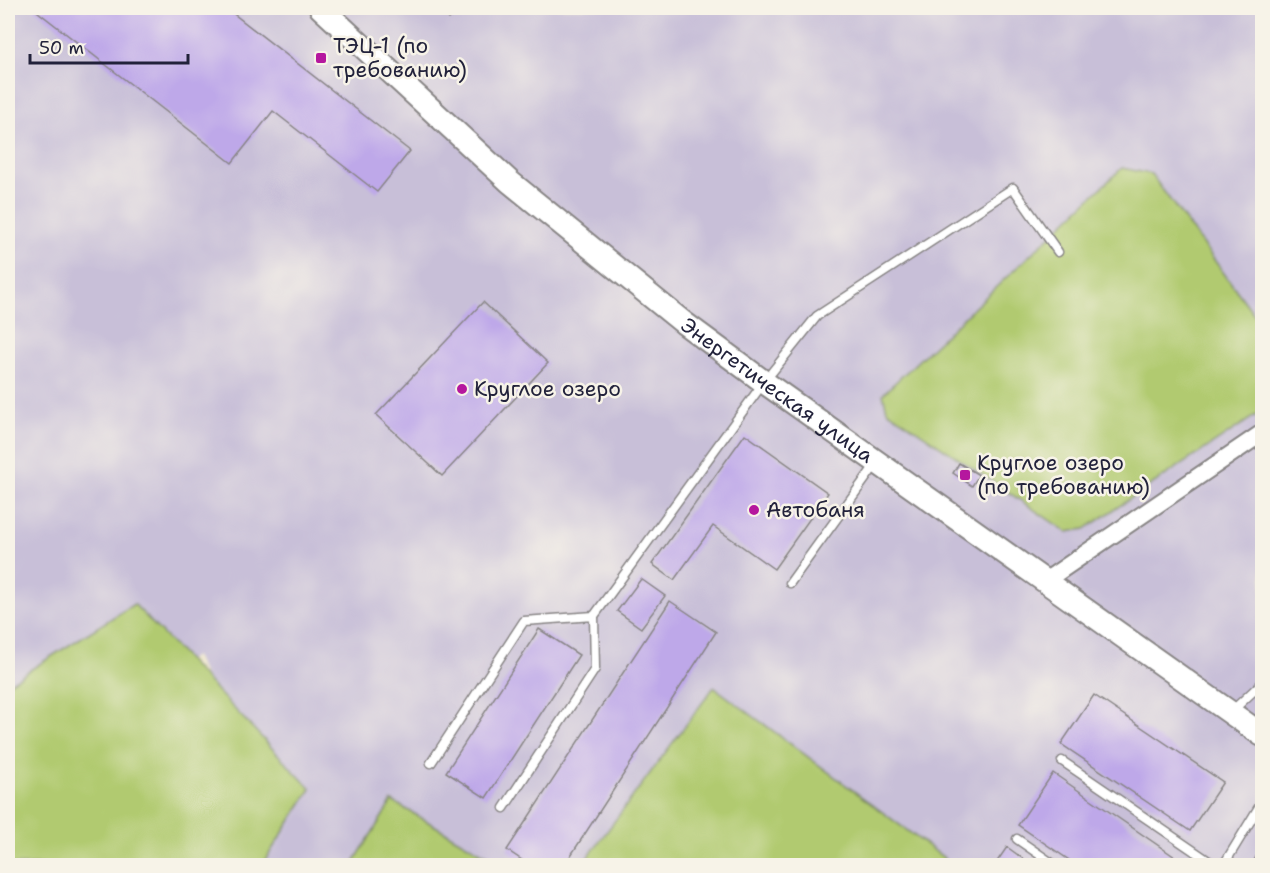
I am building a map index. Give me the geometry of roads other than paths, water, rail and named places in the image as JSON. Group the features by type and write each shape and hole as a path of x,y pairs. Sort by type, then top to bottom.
{"street":[{"name":"Энергетическая улица","path":"321,8 510,182 684,323 1263,735"},
{"path":"1045,581 1263,433"}],"lane":[{"path":"504,808 595,669 594,616 764,382 817,316 1013,188 1058,252"},
{"path":"790,583 877,462"},
{"path":"431,763 524,621 594,616"},
{"path":"1230,712 1263,683"},
{"path":"1062,761 1216,866"},
{"path":"1223,866 1263,802"},
{"path":"1017,839 1056,866"}],"place":[{"name":"ТЭЦ-1 (по требованию)","path":"321,58"},
{"name":"Круглое озеро","path":"462,389"},
{"name":"Круглое озеро (по требованию)","path":"965,475"},
{"name":"Автобаня","path":"754,510"}]}
